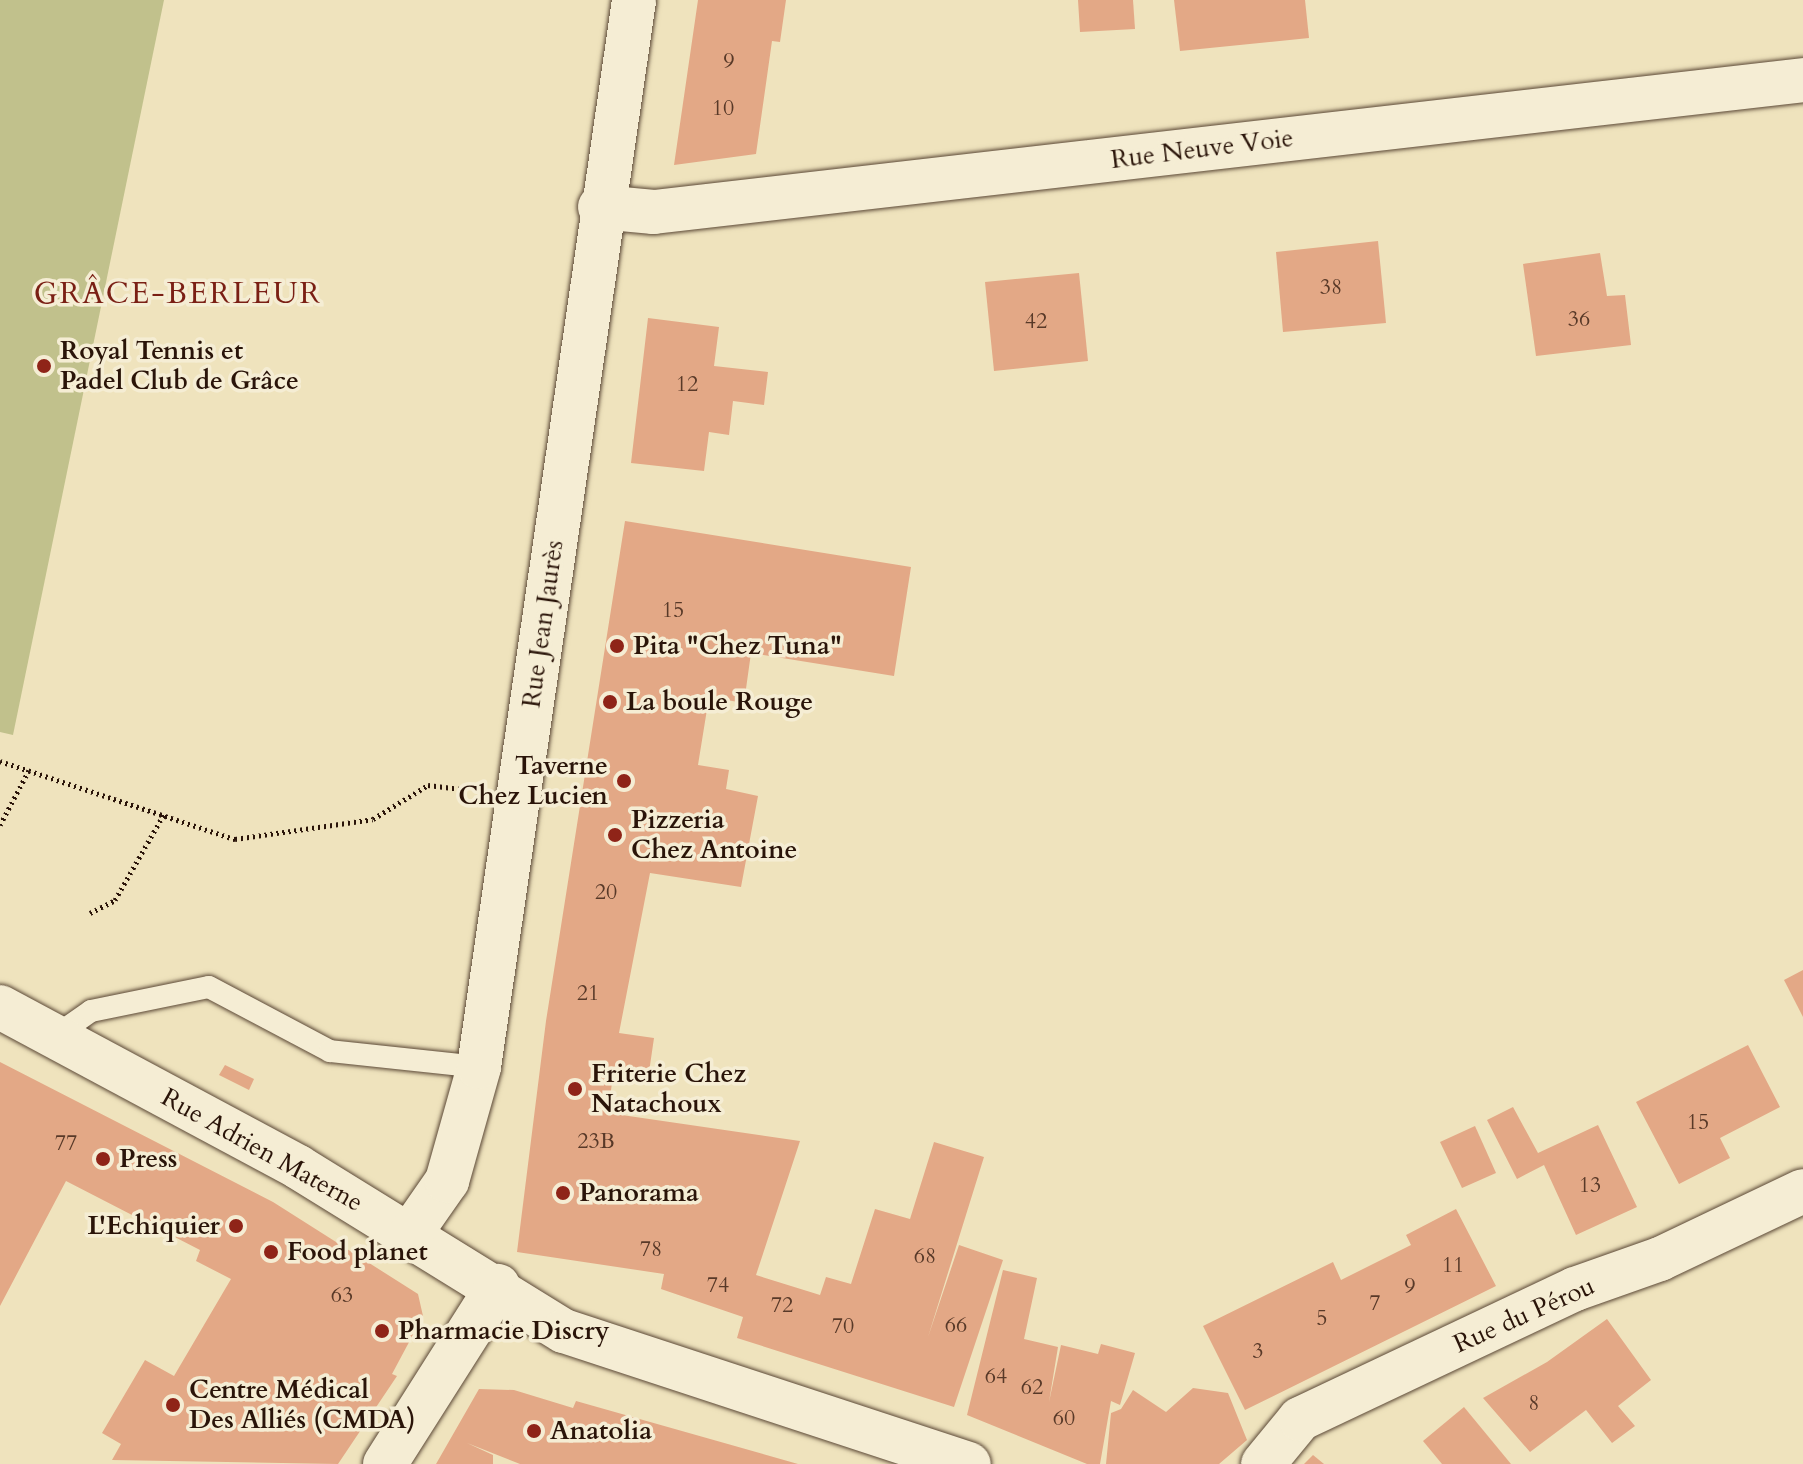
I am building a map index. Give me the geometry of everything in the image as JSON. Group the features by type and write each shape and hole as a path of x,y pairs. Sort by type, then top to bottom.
{"street":[{"name":"Rue Jean Jaurès","path":"410,1234 447,1181 479,1067 600,207 634,0"},
{"name":"Rue Neuve Voie","path":"600,207 654,212 1803,80"},
{"name":"Rue Adrien Materne","path":"0,1007 410,1234 498,1286 564,1331 969,1464"},
{"name":"Rue du Pérou","path":"1263,1464 1300,1419 1575,1289 1660,1259 1803,1191"},
{"path":"385,1464 498,1286"}],"lane":[{"path":"54,1037 91,1011 209,987 330,1051 479,1067"}],"path":[{"path":"0,761 235,839 373,819 428,785 519,796"},
{"path":"0,825 29,770"},
{"path":"90,913 115,900 164,814"}],"green space":[{"name":"Royal Tennis et Padel Club de Grâce","path":"0,0 164,0 13,735 0,732"}],"building":[{"path":"698,0 786,0 780,42 772,41 756,154 674,165"},
{"path":"1078,0 1133,0 1135,29 1080,32"},
{"path":"1174,0 1305,0 1309,38 1180,51"},
{"path":"1378,241 1386,323 1283,332 1276,252"},
{"path":"1600,253 1607,296 1625,295 1631,345 1536,356 1523,264"},
{"path":"1079,273 1088,361 994,371 985,282"},
{"path":"648,318 719,327 714,366 768,372 764,405 733,401 729,435 709,432 704,471 631,463"},
{"path":"625,521 911,567 894,676 751,653 744,703 709,697 698,765 729,770 726,789 758,796 741,887 650,873 619,1033 654,1038 648,1079 613,1075 608,1113 800,1141 756,1275 820,1295 826,1277 851,1284 875,1209 910,1219 934,1142 984,1157 928,1337 959,1245 1003,1260 954,1407 737,1338 743,1317 661,1289 664,1274 517,1252 546,1021"},
{"path":"1803,970 1803,1017 1784,980"},
{"path":"1748,1045 1780,1107 1720,1138 1730,1158 1679,1184 1636,1102"},
{"path":"0,1062 273,1202 418,1294 423,1316 392,1374 397,1376 338,1464 112,1460 121,1444 102,1433 145,1360 174,1376 231,1279 196,1261 200,1250 66,1181 0,1306"},
{"path":"225,1065 254,1079 249,1090 219,1075"},
{"path":"1513,1107 1538,1153 1598,1125 1637,1207 1576,1235 1544,1165 1517,1179 1487,1120"},
{"path":"1475,1126 1496,1173 1462,1188 1440,1142"},
{"path":"1456,1209 1496,1286 1245,1410 1203,1326 1333,1262 1341,1280 1411,1245 1406,1235"},
{"path":"1003,1270 1037,1278 1024,1339 1058,1347 1049,1402 1061,1345 1098,1354 1101,1344 1135,1353 1120,1405 1111,1401 1100,1464 1087,1464 967,1415"},
{"path":"1607,1319 1651,1380 1618,1406 1635,1426 1612,1443 1586,1410 1530,1452 1483,1398 1547,1362"},
{"path":"1193,1388 1228,1393 1247,1440 1219,1464 1106,1464 1111,1413 1121,1409 1133,1390 1166,1412"},
{"path":"479,1389 514,1390 573,1408 576,1401 798,1464 520,1464 467,1443 493,1455 493,1464 436,1464"},
{"path":"1464,1407 1511,1464 1442,1464 1423,1441"},
{"path":"1313,1455 1324,1464 1304,1464"}],"place":[{"name":"Royal Tennis et Padel Club de Grâce","path":"44,366"},
{"name":"Pita \"Chez Tuna\"","path":"617,646"},
{"name":"La boule Rouge","path":"610,702"},
{"name":"Taverne Chez Lucien","path":"624,781"},
{"name":"Pizzeria Chez Antoine","path":"615,835"},
{"name":"Friterie Chez Natachoux","path":"575,1089"},
{"name":"Press","path":"103,1159"},
{"name":"Panorama","path":"563,1193"},
{"name":"L'Echiquier","path":"236,1226"},
{"name":"Food planet","path":"271,1252"},
{"name":"Pharmacie Discry","path":"382,1331"},
{"name":"Centre Médical Des Alliés (CMDA)","path":"173,1405"},
{"name":"Anatolia","path":"534,1431"}],"district":[{"name":"GRÂCE-BERLEUR","path":"178,294"}]}
